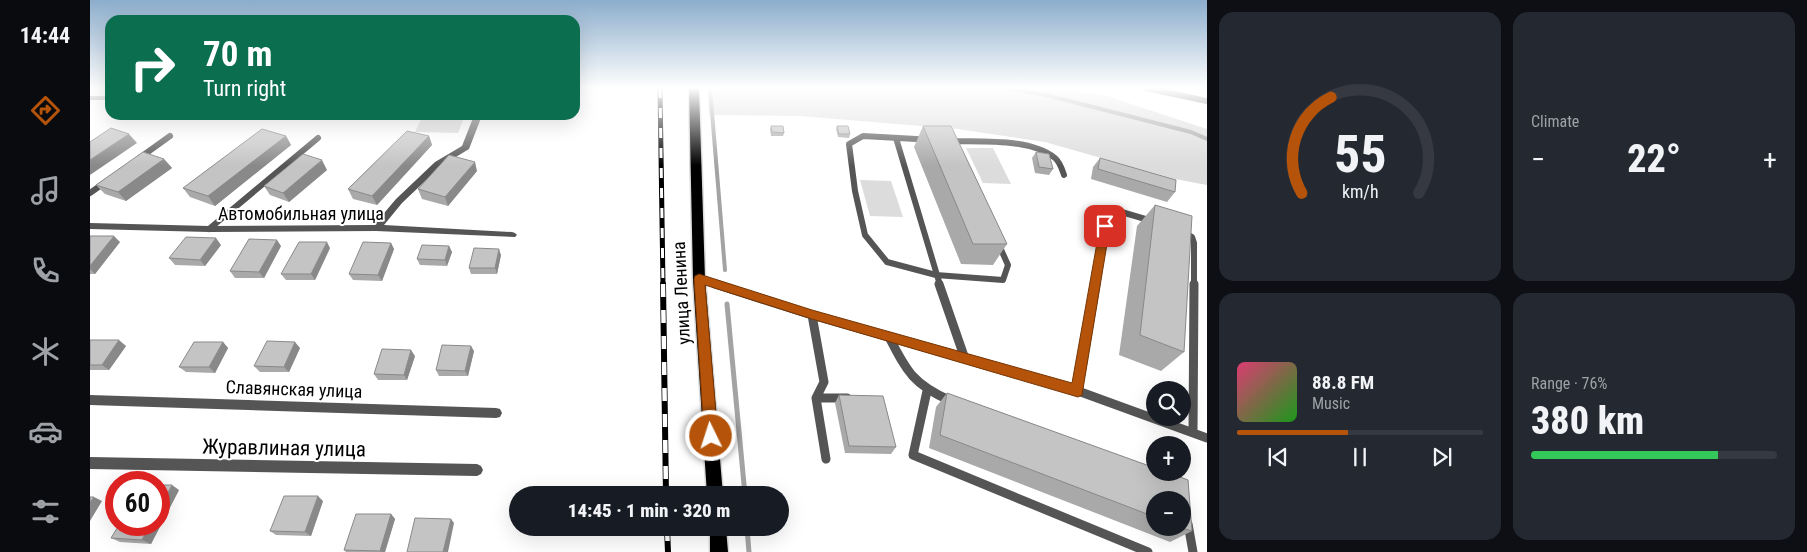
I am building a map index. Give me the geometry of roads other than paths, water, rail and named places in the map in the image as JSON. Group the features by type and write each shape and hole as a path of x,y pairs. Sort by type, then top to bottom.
{"main road":[{"name":"улица Ленина","path":"695,114 699,279 714,486"},
{"path":"719,536 720,552"}],"street":[{"path":"376,228 399,201 438,164 466,147 476,120"},
{"name":"Автомобильная улица","path":"90,226 209,229 376,228 512,235"},
{"name":"Славянская улица","path":"90,400 496,414"},
{"name":"Журавлиная улица","path":"90,463 477,470"}],"lane":[{"path":"130,165 170,136"},
{"path":"952,140 1008,265 1004,280 936,275 887,262 866,235 855,192 849,144 863,136 952,140 1025,146 1043,151 1057,160 1064,175"},
{"path":"209,229 318,138"},
{"path":"896,138 936,275 965,359"},
{"path":"90,193 114,176"},
{"path":"1078,391 1108,208 1160,224"},
{"path":"1178,229 1192,237 1194,243 1193,432"},
{"path":"699,279 812,315 1078,391 1207,438"},
{"path":"812,315 824,382 816,398 826,459"},
{"path":"889,337 906,372 927,391 964,405"},
{"path":"927,391 913,455 1148,552"},
{"path":"816,398 860,399"},
{"path":"1190,536 1192,552"}],"waterway":[{"path":"712,114 725,270"},
{"path":"1120,114 1191,132 1207,139"},
{"path":"727,304 744,486"},
{"path":"748,536 749,552"}],"railway":[{"path":"660,114 663,285"},
{"path":"663,284 666,486"},
{"path":"667,536 668,552"}]}
